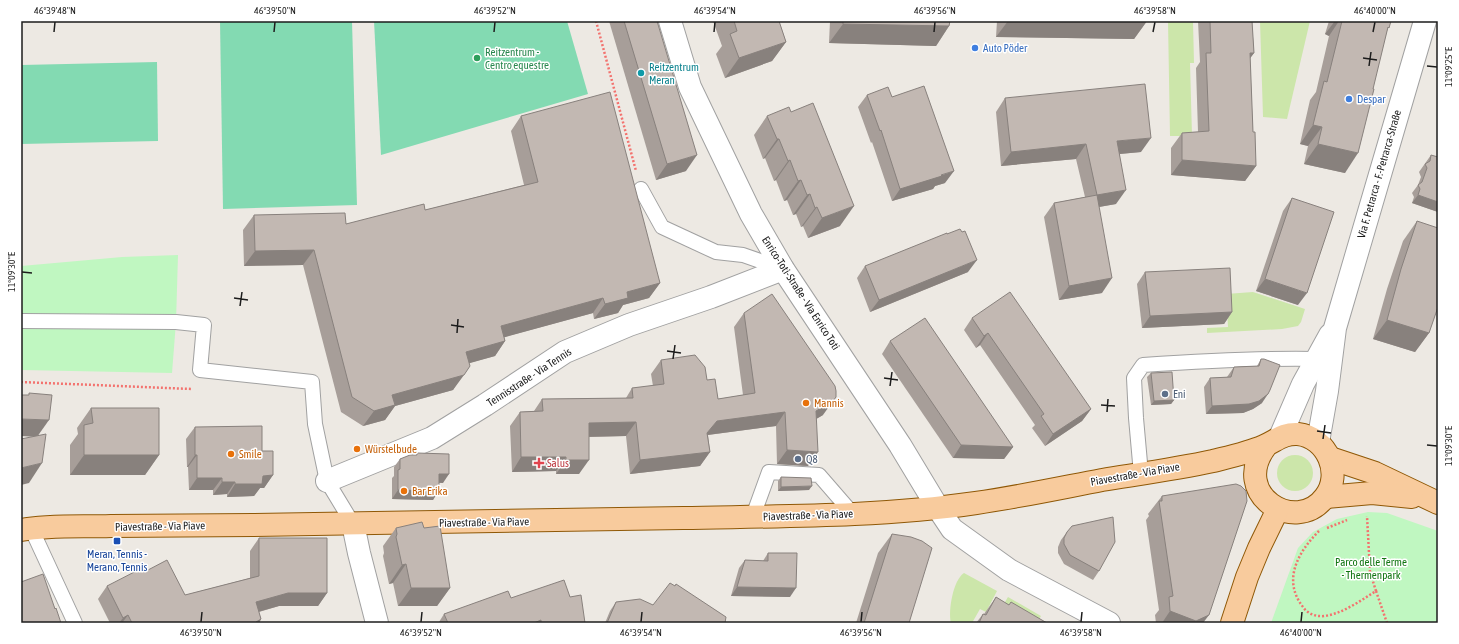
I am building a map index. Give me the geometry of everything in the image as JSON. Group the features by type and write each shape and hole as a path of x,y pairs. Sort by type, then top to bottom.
{"main road":[{"name":"Piavestraße - Via Piave","path":"26,529 754,516 852,513 938,508 982,502 1214,460 1300,434 1324,450 1433,500"},
{"path":"1273,441 1260,454 1256,464 1255,475 1258,489 1266,501 1278,509 1296,513 1312,508 1326,497 1334,478 1324,450"},
{"path":"1214,460 1255,475"},
{"name":"Piavestraße - Via Piave","path":"1326,497 1372,493 1433,500"},
{"path":"1232,623 1247,577 1278,509"}],"street":[{"name":"Enrico-Toti-Straße - Via Enrico Toti","path":"670,21 690,87 751,214 783,269 900,445 938,508"},
{"name":"Via F. Petrarca - F.-Petrarca-Straße","path":"1324,450 1327,391 1334,328 1425,21"},
{"name":"Tennisstraße - Via Tennis","path":"327,481 432,438 565,352 629,325 711,297 783,269"},
{"name":"Via F. Petrarca - F.-Petrarca-Straße","path":"1273,441 1334,328"},
{"path":"938,508 952,529 1009,570 1109,623"},
{"path":"354,524 359,553 377,623"}],"lane":[{"path":"641,189 662,227 716,252 743,256 783,269"},
{"path":"21,321 176,322 204,325 200,370 312,382 315,424 327,481 354,524"},
{"path":"1141,474 1134,378 1143,365 1275,358 1316,359"},
{"path":"754,516 769,472 820,475 852,513"},
{"name":"Piavestraße - Via Piave","path":"26,529 75,623"}],"path":[{"path":"596,21 641,189"},
{"path":"21,382 192,389"},
{"path":"1360,517 1367,516 1370,572 1387,623"},
{"path":"1348,520 1342,521 1319,532 1304,549 1296,565 1292,582 1296,598 1307,613 1322,617 1340,612 1376,591"}],"green space":[{"path":"220,21 352,21 357,205 223,209"},
{"name":"Reitzentrum - Centro equestre","path":"374,21 567,21 588,94 381,155"},
{"path":"1168,21 1193,21 1194,63 1190,63 1192,136 1170,136"},
{"path":"1260,21 1310,21 1287,119 1263,117"},
{"path":"157,62 158,141 21,144 21,65"},
{"path":"178,255 176,322 172,373 21,370 21,266 122,257"},
{"path":"1253,292 1305,309 1301,322 1298,326 1282,329 1207,333 1207,328 1228,327 1226,294"},
{"path":"1295,455 1308,460 1313,473 1308,486 1295,491 1282,486 1277,473 1282,460"},
{"name":"Parco delle Terme - Thermenpark","path":"1368,512 1387,513 1438,531 1438,623 1271,623 1298,548 1313,532 1337,519"},
{"path":"964,573 997,591 986,612 980,609 972,623 951,623 950,611 952,596 957,582"},
{"path":"1008,597 1041,616 1037,623 999,612"}],"building":[{"path":"624,21 657,21 697,155 667,164"},
{"path":"734,21 779,21 786,42 739,58 730,34 737,31"},
{"path":"843,21 950,21 949,26 843,24"},
{"path":"1210,21 1252,21 1254,53 1250,53 1256,166 1182,160 1182,133 1209,131 1206,53 1211,53"},
{"path":"1342,21 1391,21 1389,28 1388,27 1358,153 1318,144 1322,127 1313,125 1324,81 1327,82"},
{"path":"1145,84 1151,138 1117,141 1126,190 1097,195 1086,144 1011,152 1005,98"},
{"path":"924,86 954,171 900,189 881,130 880,131 867,95 888,87 892,97"},
{"path":"610,92 660,283 627,292 628,298 605,304 603,298 501,326 505,341 466,352 470,366 464,375 392,395 395,405 374,411 352,397 314,250 255,251 254,215 345,213 346,224 424,204 425,210 538,182 521,116"},
{"path":"813,103 854,206 822,218 817,207 815,208 810,194 807,195 801,180 798,181 790,160 788,161 767,116 789,107 791,112"},
{"path":"1431,155 1438,157 1438,202 1418,195 1420,189 1418,185 1422,182 1427,168 1425,164 1430,161"},
{"path":"1097,195 1112,278 1069,286 1054,203"},
{"path":"1292,198 1334,212 1307,293 1265,279"},
{"path":"1417,221 1438,228 1438,307 1429,333 1387,320 1401,269"},
{"path":"960,229 962,232 965,231 977,260 879,300 865,266"},
{"path":"1230,268 1232,312 1150,316 1145,272"},
{"path":"1010,292 1091,409 1053,434 1041,416 1044,414 988,333 984,336 972,318"},
{"path":"772,294 835,386 836,397 833,401 816,411 818,452 787,450 785,412 717,421 707,433 710,452 640,460 636,422 589,423 589,460 566,460 566,457 521,457 520,412 543,411 542,399 633,398 632,388 664,384 661,360 695,355 705,367 707,380 715,379 718,399 755,393 744,313"},
{"path":"925,318 1013,447 961,445 890,341"},
{"path":"1261,359 1280,365 1268,394 1259,401 1249,404 1212,406 1210,378 1231,377 1234,367 1259,366"},
{"path":"1172,372 1174,400 1154,401 1151,373"},
{"path":"29,393 52,395 49,420 21,419 21,395 29,395"},
{"path":"91,408 159,408 159,455 84,455 84,425 93,423"},
{"path":"262,426 262,451 273,451 273,475 263,476 262,484 235,484 235,482 222,482 222,478 197,478 195,427"},
{"path":"46,434 42,463 21,468 21,439"},
{"path":"417,453 449,454 449,474 439,474 439,491 398,490 398,470 400,469 400,459 410,455 417,455"},
{"path":"781,477 811,478 812,486 781,487"},
{"path":"1236,484 1241,486 1246,491 1247,501 1209,615 1196,621 1170,611 1169,597 1173,596 1159,501 1162,501 1162,496"},
{"path":"1113,517 1115,542 1099,571 1070,555 1064,544 1064,538 1072,526"},
{"path":"422,522 424,528 440,526 450,588 411,588 406,564 402,565 396,537 396,528"},
{"path":"892,534 911,537 922,541 932,548 909,623 864,623"},
{"path":"259,538 327,538 327,593 288,593 256,602 261,619 256,622 257,623 132,623 128,615 123,618 107,586 146,566 148,570 167,560 185,595 259,576"},
{"path":"768,553 797,553 796,588 737,587 745,560 768,561"},
{"path":"43,574 61,623 21,623 21,582"},
{"path":"564,580 570,597 581,595 585,623 541,623 541,620 534,623 448,623 444,614 508,591 511,598"},
{"path":"670,583 675,586 676,584 726,617 725,623 607,623 616,602 640,599 653,605"},
{"path":"996,597 1009,605 1011,602 1047,623 979,623 983,614 986,615"}],"place":[{"name":"Auto Pöder","path":"975,48"},
{"name":"Reitzentrum - Centro equestre","path":"477,58"},
{"name":"Reitzentrum Meran","path":"641,73"},
{"name":"Despar","path":"1349,99"},
{"name":"Eni","path":"1165,394"},
{"name":"Mannis","path":"806,403"},
{"name":"Würstelbude","path":"357,449"},
{"name":"Smile","path":"231,454"},
{"name":"Q8","path":"798,459"},
{"name":"Salus","path":"539,463"},
{"name":"Bar Erika","path":"404,491"},
{"name":"Meran, Tennis - Merano, Tennis","path":"117,541"}]}
